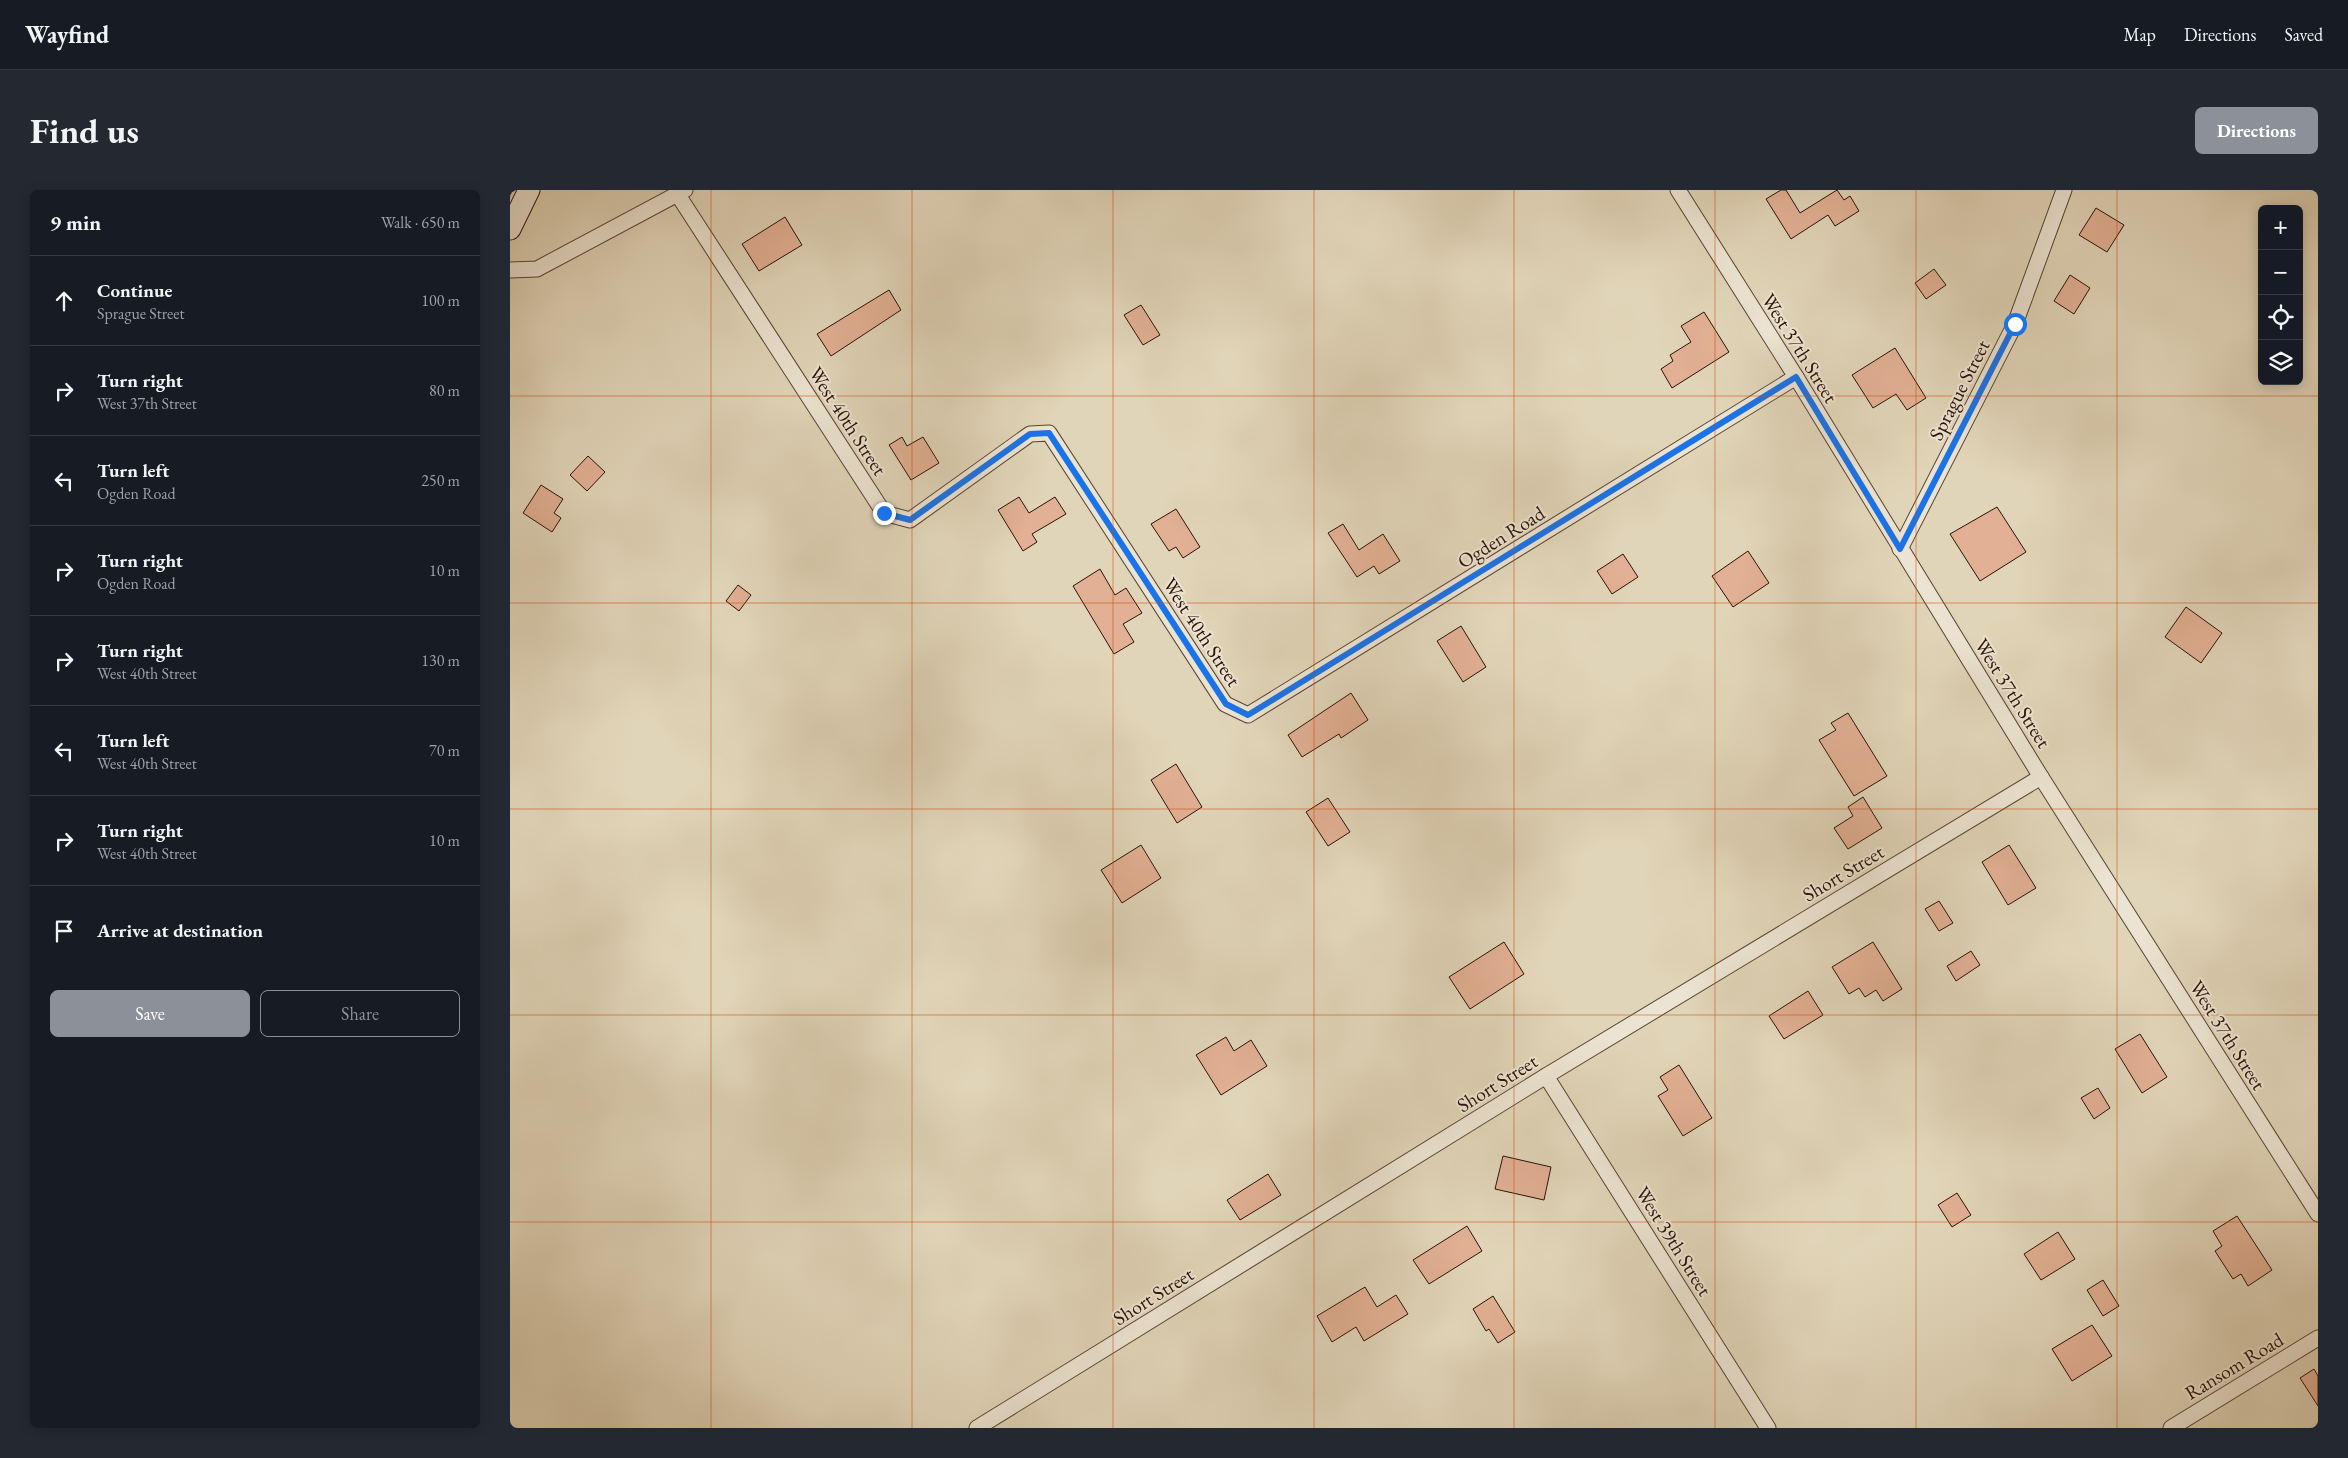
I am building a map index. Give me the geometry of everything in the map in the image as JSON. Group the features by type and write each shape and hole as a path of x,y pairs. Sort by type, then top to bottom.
{"main road":[{"path":"510,228 529,190"}],"street":[{"name":"West 37th Street","path":"1678,190 1796,377 2041,777 2318,1214"},
{"name":"Sprague Street","path":"1900,549 2015,324 2064,190"},
{"path":"510,270 537,269 682,192"},
{"name":"West 40th Street","path":"682,192 884,513 910,520 1030,434 1049,433 1226,704"},
{"name":"Ogden Road","path":"1226,704 1248,715 1796,377"},
{"name":"Short Street","path":"977,1428 1546,1076 2041,777"},
{"name":"West 39th Street","path":"1546,1076 1768,1428"},
{"name":"Ransom Road","path":"2171,1428 2318,1338"}],"building":[{"path":"1781,190 1786,190 1800,213 1837,190 1844,200 1850,196 1859,211 1835,226 1828,215 1791,239 1766,199"},
{"path":"2096,208 2124,225 2107,252 2079,235"},
{"path":"785,217 802,245 759,271 742,244"},
{"path":"1934,269 1946,285 1926,299 1915,283"},
{"path":"2070,275 2090,288 2074,314 2054,301"},
{"path":"889,290 901,310 831,356 817,334"},
{"path":"1141,305 1160,335 1143,345 1124,315"},
{"path":"1704,312 1729,352 1672,388 1661,369 1673,361 1670,355 1691,342 1681,326"},
{"path":"1895,348 1926,398 1907,410 1896,394 1873,408 1852,375"},
{"path":"902,437 907,446 923,437 939,463 911,480 889,445"},
{"path":"588,456 605,472 587,491 570,475"},
{"path":"541,485 563,499 554,513 561,518 552,532 523,513"},
{"path":"1019,497 1029,513 1055,497 1066,514 1032,534 1037,542 1023,551 998,510"},
{"path":"1997,507 2026,552 1980,581 1950,534"},
{"path":"1176,509 1200,547 1183,558 1176,547 1169,551 1151,524"},
{"path":"1343,524 1359,550 1383,534 1400,561 1379,574 1374,566 1357,577 1328,533"},
{"path":"1748,551 1769,583 1733,607 1712,576"},
{"path":"1623,554 1638,577 1612,594 1597,571"},
{"path":"1100,569 1115,595 1126,588 1142,613 1123,624 1134,642 1114,654 1073,586"},
{"path":"738,585 751,595 739,611 726,601"},
{"path":"2186,607 2222,633 2201,663 2165,637"},
{"path":"1461,626 1486,667 1463,682 1437,641"},
{"path":"1351,693 1368,720 1341,738 1339,734 1302,757 1288,735"},
{"path":"1848,713 1887,776 1854,796 1819,740 1836,730 1831,723"},
{"path":"1176,764 1202,807 1177,823 1151,780"},
{"path":"1863,797 1882,828 1848,849 1834,828 1853,816 1848,807"},
{"path":"1328,798 1350,832 1328,846 1306,812"},
{"path":"1141,845 1161,878 1122,903 1101,870"},
{"path":"2009,845 2036,888 2008,905 1982,862"},
{"path":"1939,901 1953,923 1939,931 1925,909"},
{"path":"1504,942 1524,974 1470,1009 1449,977"},
{"path":"1873,942 1902,989 1883,1001 1876,990 1865,997 1859,988 1849,994 1832,967"},
{"path":"1971,951 1980,965 1956,981 1947,966"},
{"path":"1808,991 1823,1015 1784,1039 1769,1016"},
{"path":"2140,1034 2167,1077 2142,1093 2115,1049"},
{"path":"1226,1037 1234,1051 1251,1040 1267,1066 1221,1095 1196,1055"},
{"path":"1679,1065 1712,1118 1683,1136 1658,1096 1668,1090 1660,1077"},
{"path":"2098,1088 2110,1108 2094,1119 2081,1098"},
{"path":"1503,1156 1551,1167 1544,1200 1495,1189"},
{"path":"1268,1174 1281,1195 1240,1220 1227,1200"},
{"path":"1957,1193 1971,1215 1952,1227 1938,1205"},
{"path":"2237,1216 2272,1270 2248,1286 2241,1274 2233,1279 2215,1251 2222,1246 2213,1231"},
{"path":"1467,1226 1482,1251 1429,1284 1413,1260"},
{"path":"2058,1232 2075,1259 2041,1280 2024,1254"},
{"path":"2103,1280 2119,1306 2103,1316 2087,1290"},
{"path":"1365,1287 1377,1307 1396,1295 1408,1314 1364,1341 1356,1327 1332,1342 1317,1316"},
{"path":"1493,1296 1515,1332 1498,1343 1489,1329 1486,1331 1473,1309"},
{"path":"2092,1325 2112,1356 2072,1381 2052,1349"},
{"path":"2314,1369 2318,1376 2318,1406 2300,1378"}],"route":[{"path":"884,513 910,520 1030,434 1049,433 1226,704 1248,715 1324,670 1796,377 1900,549 2015,324"}]}
